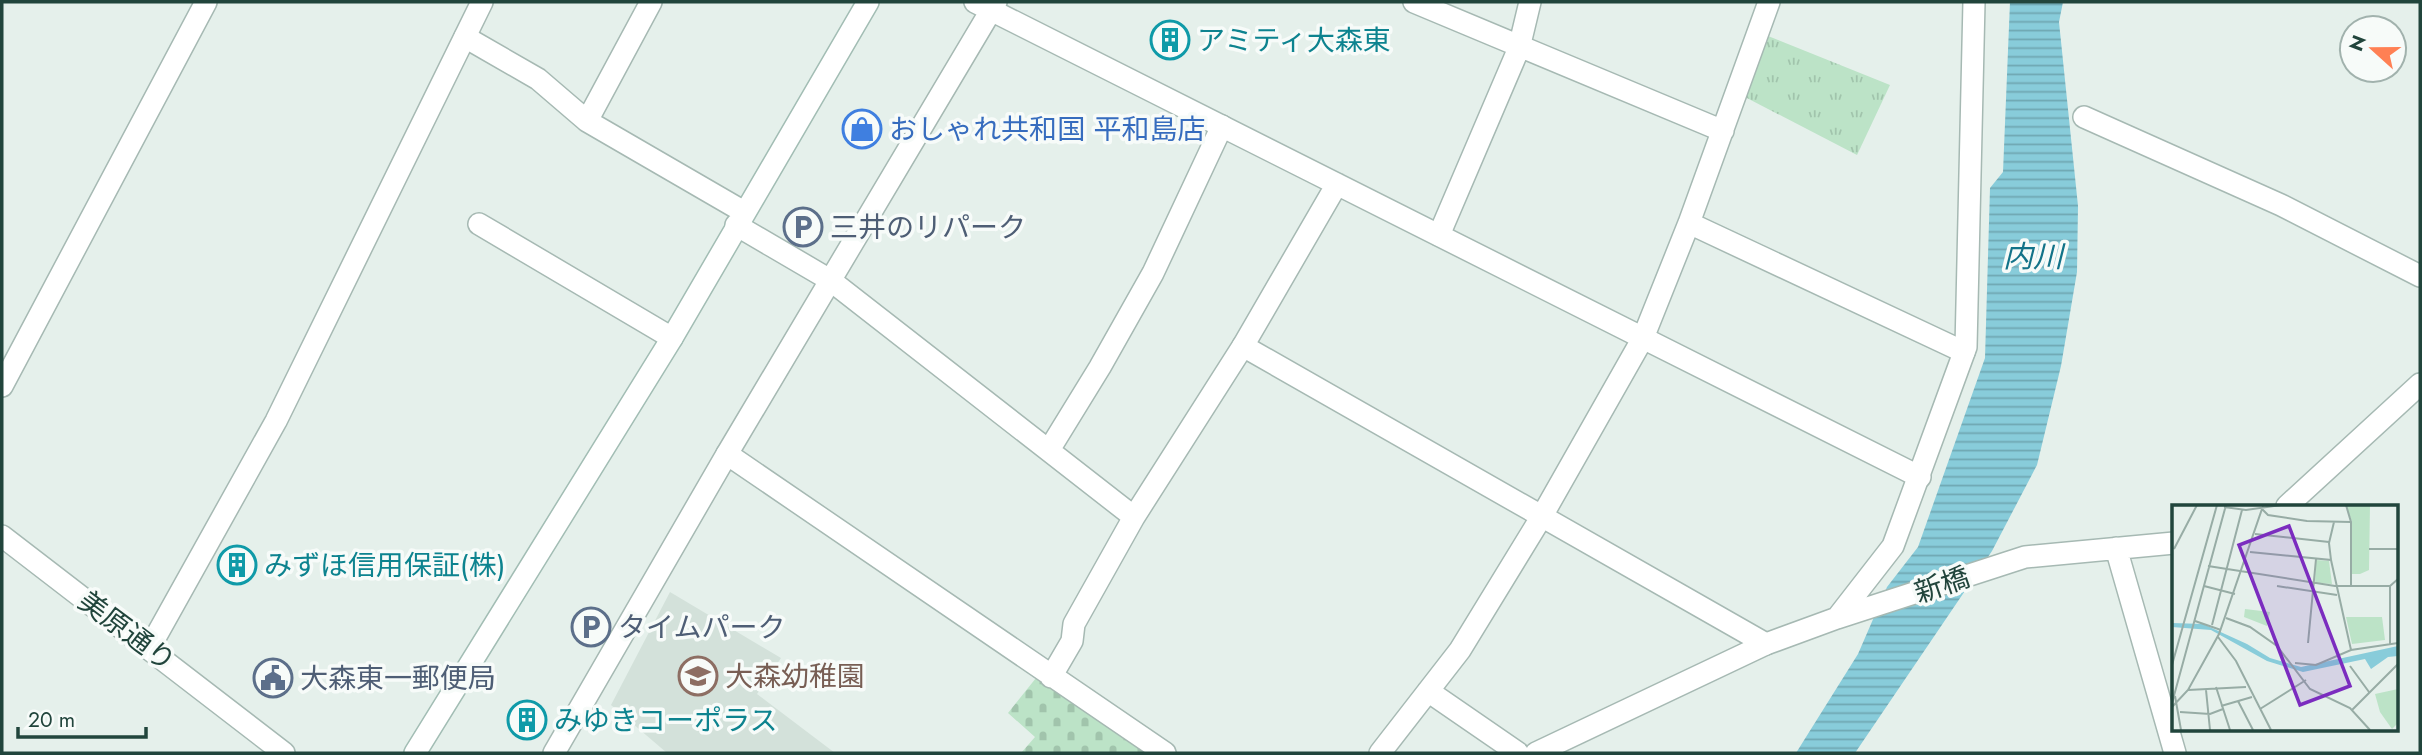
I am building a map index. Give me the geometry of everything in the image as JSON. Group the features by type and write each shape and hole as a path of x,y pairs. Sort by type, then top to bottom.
{"street":[{"path":"2,386 206,2"},
{"path":"150,647 276,421 482,2"},
{"path":"587,121 651,2"},
{"path":"415,753 672,338 868,2"},
{"path":"1414,2 1723,131"},
{"path":"1439,235 1519,48 1530,2"},
{"path":"1380,753 1460,650 1542,516 1643,338 1689,223 1769,2"},
{"path":"1837,618 1893,546 1964,352 1974,2"},
{"path":"554,753 830,280 987,4 1222,126 1920,477"},
{"path":"465,37 538,79 587,121 830,280 1134,517"},
{"path":"2084,117 2281,205 2420,276"},
{"path":"1049,450 1100,367 1153,272 1222,126"},
{"path":"1051,677 1073,641 1074,624 1134,517 1243,345 1337,184"},
{"path":"1689,223 1964,352"},
{"path":"479,224 672,338"},
{"path":"1243,345 1766,644"},
{"path":"2288,505 2420,384"},
{"path":"727,454 1165,753"},
{"name":"美原通り","path":"2,536 150,647 284,753"},
{"name":"新橋","path":"1536,753 1766,644 1837,618 2025,557 2172,543"},
{"path":"2116,548 2175,753"},
{"path":"1428,691 1518,753"}],"shaded area":[{"name":"大森幼稚園","path":"670,592 781,658 757,694 835,753 667,753 611,705"}],"green space":[{"path":"1768,36 1890,85 1857,155 1745,97"},
{"path":"1040,673 1158,753 1021,753 1035,737 1008,713"}],"water":[{"name":"内川","path":"2010,2 2063,2 2059,22 2078,206 2077,272 2061,366 2037,465 1992,551 1855,753 1796,753 1858,654 1887,587 1918,547 1985,358 1990,188 2003,172"}],"place":[{"name":"アミティ大森東","path":"1170,40"},
{"name":"おしゃれ共和国 平和島店","path":"862,129"},
{"name":"三井のリパーク","path":"803,227"},
{"name":"みずほ信用保証(株)","path":"237,565"},
{"name":"タイムパーク","path":"591,627"},
{"name":"大森幼稚園","path":"698,676"},
{"name":"大森東一郵便局","path":"273,678"},
{"name":"みゆきコーポラス","path":"527,720"}]}
